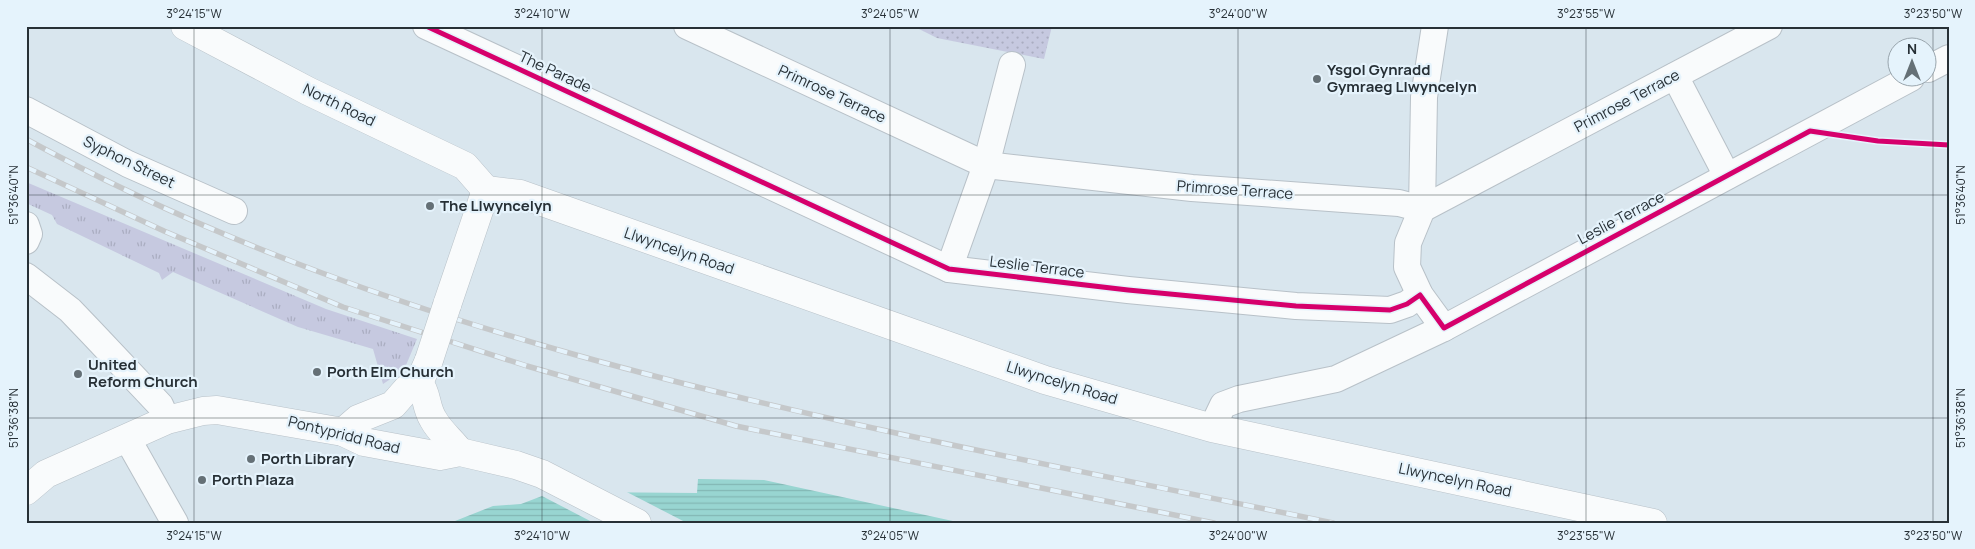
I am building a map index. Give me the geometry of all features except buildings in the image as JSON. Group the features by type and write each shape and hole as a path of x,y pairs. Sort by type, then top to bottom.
{"main road":[{"name":"North Road","path":"186,26 308,91 465,166 486,190"},
{"path":"343,432 358,420 393,405 424,371 486,190"},
{"name":"Llwyncelyn Road","path":"486,190 520,194 1045,380 1212,428 1653,523"},
{"path":"424,371 427,407 433,420 460,452"},
{"name":"Pontypridd Road","path":"33,480 167,420 204,411 217,410 343,432 364,442 440,456 460,452 516,465 542,474 637,523"}],"street":[{"name":"The Parade","path":"426,26 674,141"},
{"name":"Primrose Terrace","path":"687,26 986,165 1192,188 1399,203 1422,209 1769,26"},
{"path":"1434,26 1424,97 1422,209 1408,243 1407,267 1420,295 1444,328"},
{"path":"949,269 986,165 1012,66"},
{"path":"1674,76 1727,176"},
{"name":"Leslie Terrace","path":"1212,428 1223,405 1239,398 1336,379 1444,328 1892,88"},
{"name":"Syphon Street","path":"26,110 128,164 234,211"},
{"name":"Leslie Terrace","path":"674,141 949,269 1128,290 1296,306 1390,310 1407,304 1420,295"},
{"path":"26,225 29,234 26,242"},
{"path":"26,276 70,310 87,327 160,405 167,420"},
{"path":"127,438 175,523"}],"green space":[{"path":"913,26 1052,26 1044,59 937,38"},
{"path":"26,182 326,309 417,339 404,370 383,384 373,349 298,327 173,272 162,280 159,273 57,224 52,215 26,203"}],"shaded area":[{"path":"698,479 764,480 962,523 450,523 493,506 521,504 542,496 582,492 697,493"}],"pier":[{"path":"582,489 621,489 687,523 594,523 542,496 548,493"}],"railway":[{"path":"26,139 180,215 338,279 500,333 664,379 831,419 1333,523"},
{"path":"26,167 164,231 343,307 527,366 736,426 1214,523"}],"cycle path":[{"path":"426,26 949,269 1128,290 1296,306 1390,310 1407,304 1420,295 1444,328 1810,131 1878,141 1949,145"}],"place":[{"name":"Ysgol Gynradd Gymraeg Llwyncelyn","path":"1317,79"},
{"name":"The Llwyncelyn","path":"430,206"},
{"name":"Porth Elm Church","path":"317,372"},
{"name":"United Reform Church","path":"78,374"},
{"name":"Porth Library","path":"251,459"},
{"name":"Porth Plaza","path":"202,480"}]}
